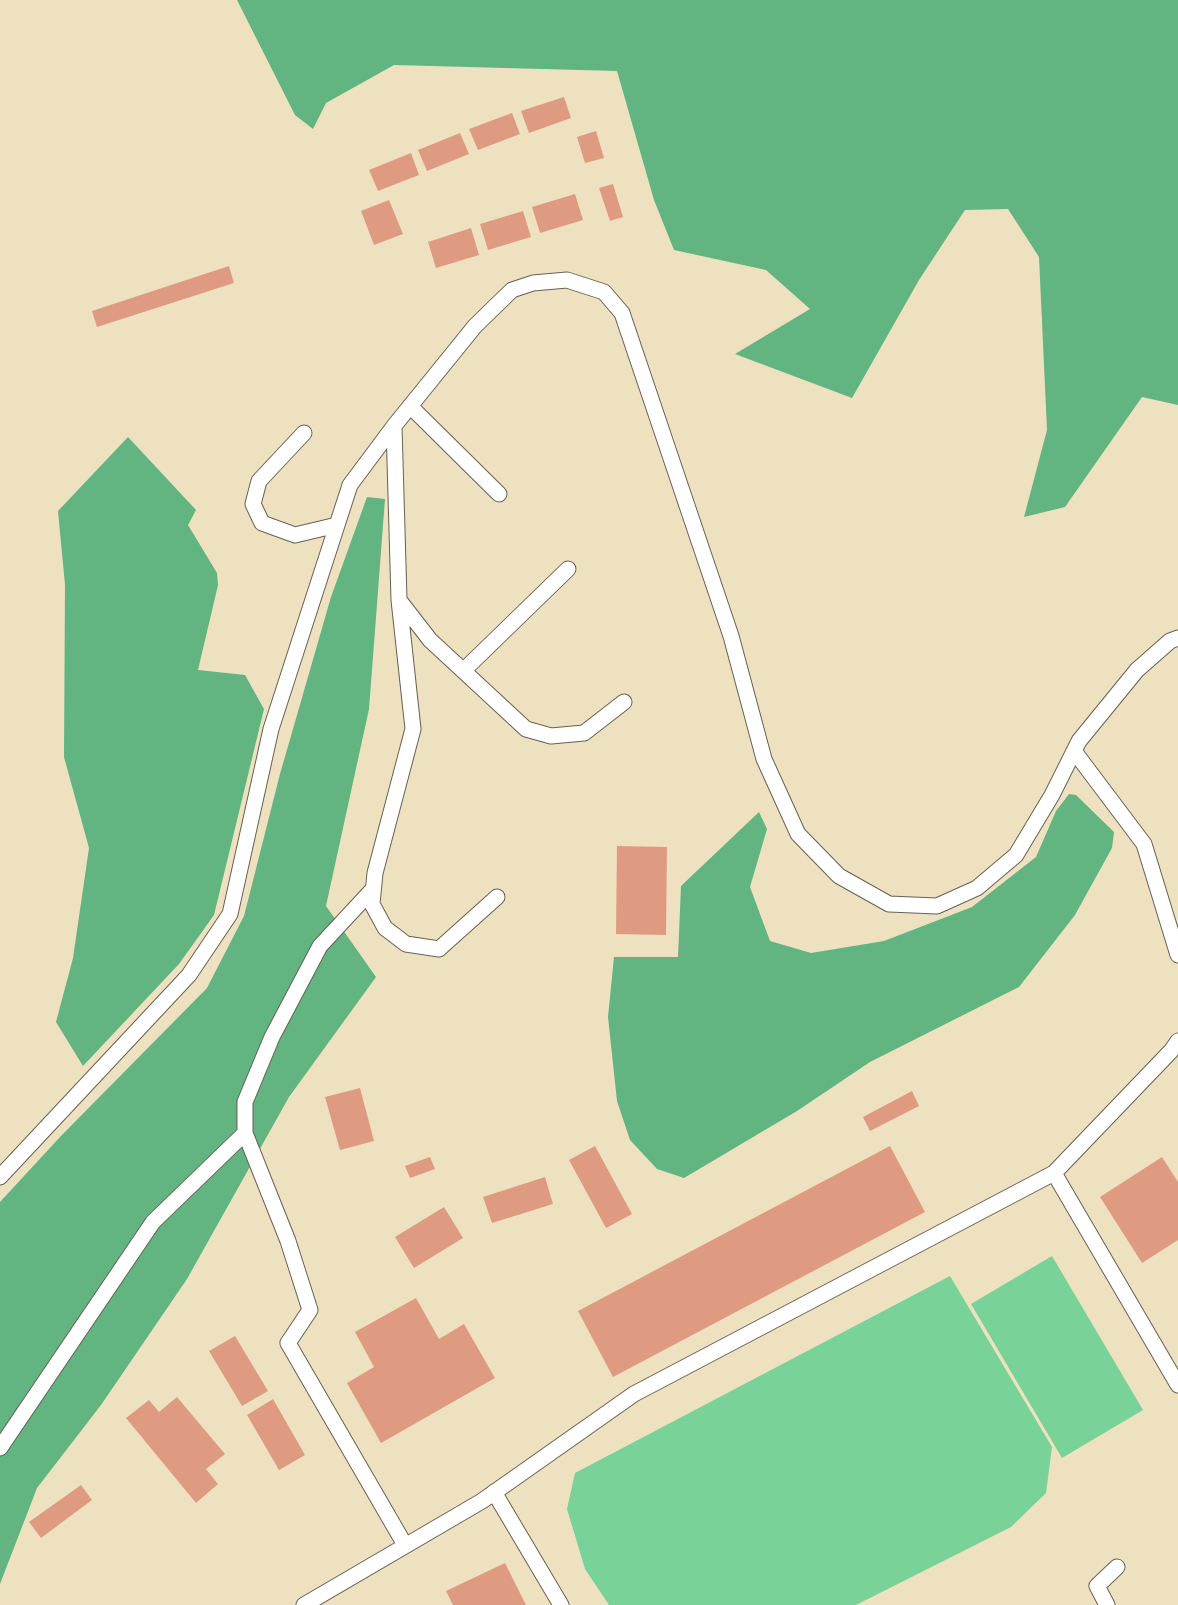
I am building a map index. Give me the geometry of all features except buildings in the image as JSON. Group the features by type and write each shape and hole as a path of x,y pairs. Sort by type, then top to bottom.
{"lane":[{"path":"0,1177 189,975 230,914 271,729 350,485 394,426 475,326 512,290 533,283 567,280 604,292 621,313 731,636 764,759 798,834 838,876 889,904 937,906 977,888 1016,855 1053,795 1079,741 1137,670 1170,641 1178,638"},
{"path":"410,406 500,494"},
{"path":"394,426 399,600 413,729 375,873 372,904 385,928 406,944 439,949 497,897"},
{"path":"304,433 259,481 254,504 262,523 295,535 337,525"},
{"path":"464,670 568,569"},
{"path":"399,600 430,640 526,729 551,736 584,733 624,702"},
{"path":"1074,752 1144,844 1178,955"},
{"path":"374,889 320,946 272,1037 245,1102 245,1133 288,1241 310,1310 288,1343 405,1545"},
{"path":"304,1605 494,1492 634,1394 1054,1173 1178,1041"},
{"path":"0,1448 153,1222 245,1133"},
{"path":"1054,1173 1178,1385"},
{"path":"494,1492 561,1605"},
{"path":"1107,1605 1097,1586 1117,1567"}],"green space":[{"path":"237,0 1178,0 1178,405 1142,397 1065,507 1024,517 1047,430 1039,257 1008,209 965,210 919,280 852,398 735,354 810,309 766,270 674,250 654,200 617,71 394,65 326,103 313,129 295,115"},
{"path":"128,437 196,510 188,525 217,573 218,585 198,670 245,675 264,709 214,915 179,964 83,1066 56,1022 73,958 89,848 64,757 65,585 58,511"},
{"path":"367,497 385,499 369,709 326,906 376,977 289,1097 187,1279 101,1405 37,1488 0,1584 0,1202 60,1137 207,988 244,916 280,774 331,597"},
{"path":"1069,794 1076,795 1114,832 1112,848 1075,915 1019,987 870,1062 797,1111 684,1178 657,1169 630,1140 617,1101 608,1017 614,957 678,957 681,886 759,812 767,829 750,887 770,941 811,953 884,941 972,907 1036,857 1056,811"},
{"path":"1052,1256 1143,1410 1062,1458 971,1304"},
{"path":"950,1276 1052,1447 1046,1493 1011,1527 856,1605 609,1605 585,1569 567,1509 575,1473"}]}
